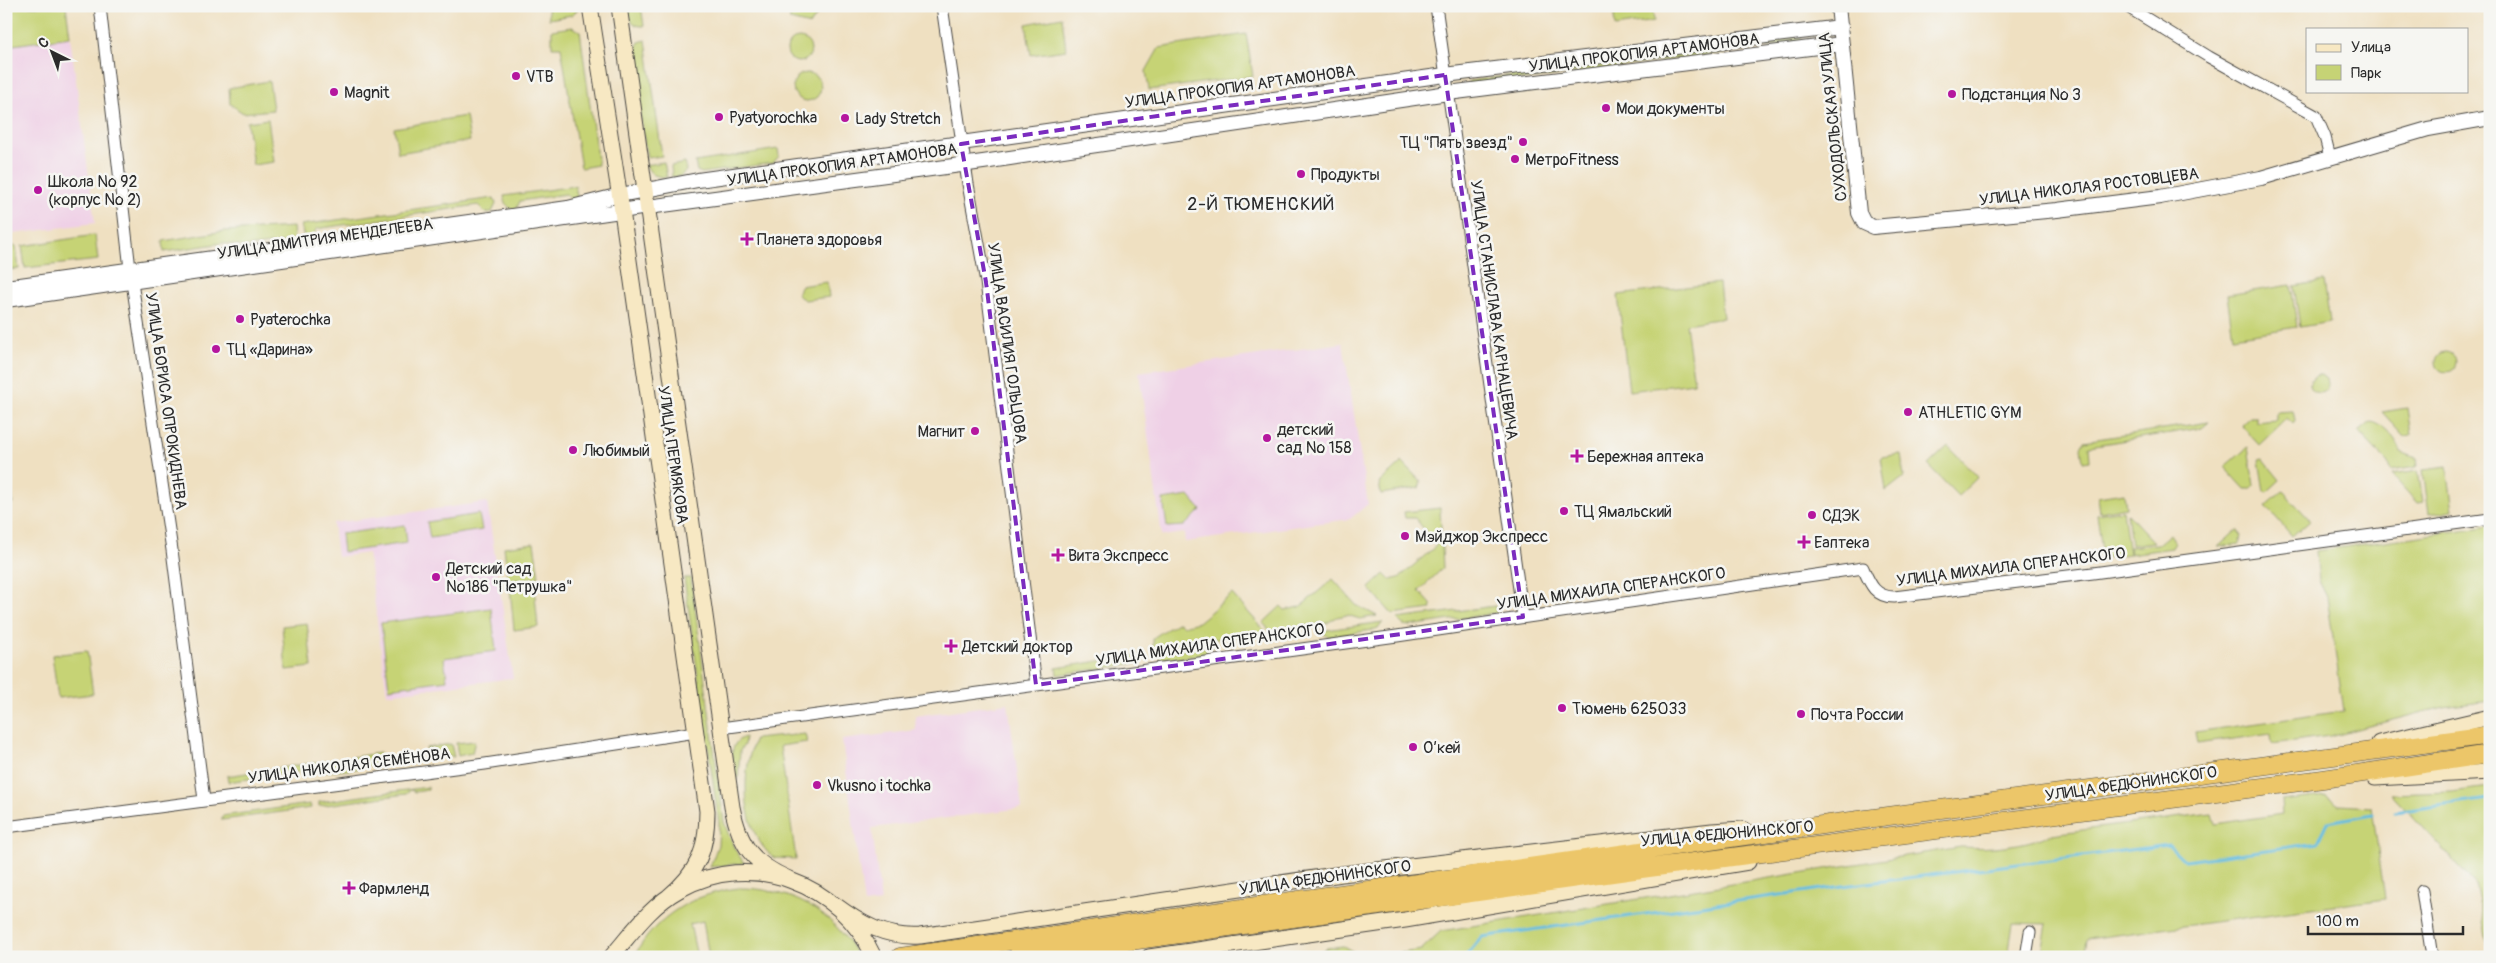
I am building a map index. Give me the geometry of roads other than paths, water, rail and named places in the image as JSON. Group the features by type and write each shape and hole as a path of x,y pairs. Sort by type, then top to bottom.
{"highway":[{"name":"УЛИЦА ФЕДЮНИНСКОГО","path":"1185,924 1824,825 2490,735"},
{"name":"УЛИЦА ФЕДЮНИНСКОГО","path":"1185,924 1830,845 2324,779 2490,754"},
{"path":"900,957 1185,924"},
{"path":"1017,957 1185,924"}],"main road":[{"name":"УЛИЦА ПЕРМЯКОВА","path":"590,6 620,195 707,811 706,838 694,869 668,897"},
{"name":"УЛИЦА ПЕРМЯКОВА","path":"619,6 732,807 738,834 750,854 757,861 789,879"},
{"name":"УЛИЦА ФЕДЮНИНСКОГО","path":"2319,758 2490,718"},
{"name":"УЛИЦА ФЕДЮНИНСКОГО","path":"2324,779 2490,772"},
{"name":"УЛИЦА ФЕДЮНИНСКОГО","path":"834,904 855,919 877,930 900,936 920,936 1399,866 1602,845 1712,831 1824,825"},
{"name":"УЛИЦА ФЕДЮНИНСКОГО","path":"1149,957 1405,920 1608,884 1718,868 1830,845"},
{"path":"611,957 649,912 668,897 702,880 727,874 764,874 789,879 813,890 834,904 859,930 874,957"},
{"path":"619,957 634,931"}],"street":[{"name":"УЛИЦА БОРИСА ОПРОКИДНЕВА","path":"100,6 130,269 172,550 204,800"},
{"name":"УЛИЦА ВАСИЛИЯ ГОЛЬЦОВА","path":"942,6 965,165 986,282 1036,685"},
{"name":"УЛИЦА СТАНИСЛАВА КАРНАЦЕВИЧА","path":"1436,6 1523,617"},
{"name":"СУХОДОЛЬСКАЯ УЛИЦА","path":"1838,6 1859,212 1864,223"},
{"path":"2126,6 2209,57 2316,116 2325,137 2330,157"},
{"name":"УЛИЦА ПРОКОПИЯ АРТАМОНОВА","path":"645,191 698,180 1445,75 1841,27"},
{"name":"УЛИЦА ПРОКОПИЯ АРТАМОНОВА","path":"648,207 965,165 1448,93 1842,44"},
{"name":"УЛИЦА НИКОЛАЯ РОСТОВЦЕВА","path":"1864,223 1873,227 1889,227 2160,197 2261,178 2428,128 2490,118"},
{"name":"УЛИЦА ДМИТРИЯ МЕНДЕЛЕЕВА","path":"6,286 568,208 645,191"},
{"name":"УЛИЦА ДМИТРИЯ МЕНДЕЛЕЕВА","path":"6,300 133,284 648,207"},
{"name":"УЛИЦА МИХАИЛА СПЕРАНСКОГО","path":"721,728 1863,568 1874,590 1884,597 1894,597 2093,573 2490,519"},
{"name":"УЛИЦА НИКОЛАЯ СЕМЁНОВА","path":"6,827 485,764 696,732"},
{"path":"2422,891 2432,957"},
{"path":"2026,957 2030,932"}],"waterway":[{"path":"2394,812 2490,799"},
{"path":"1465,957 1482,937 1843,886 2169,845 2185,861 2318,843 2328,822 2373,814"}],"place":[{"name":"VTB","path":"516,76"},
{"name":"Magnit","path":"334,92"},
{"name":"Подстанция № 3","path":"1952,94"},
{"name":"Мои документы","path":"1606,108"},
{"name":"Pyatyorochka","path":"719,117"},
{"name":"Lady Stretch","path":"845,118"},
{"name":"ТЦ \"Пять звезд\"","path":"1523,142"},
{"name":"МетроFitness","path":"1515,159"},
{"name":"Продукты","path":"1301,174"},
{"name":"Школа № 92 (корпус № 2)","path":"38,190"},
{"name":"Планета здоровья","path":"747,239"},
{"name":"Pyaterochka","path":"240,319"},
{"name":"ТЦ «Дарина»","path":"216,349"},
{"name":"ATHLETIC GYM","path":"1908,412"},
{"name":"Магнит","path":"975,431"},
{"name":"детский сад № 158","path":"1267,438"},
{"name":"Любимый","path":"573,450"},
{"name":"Бережная аптека","path":"1577,456"},
{"name":"ТЦ Ямальский","path":"1564,511"},
{"name":"СДЭК","path":"1812,515"},
{"name":"Мэйджор Экспресс","path":"1405,536"},
{"name":"Еаптека","path":"1804,542"},
{"name":"Вита Экспресс","path":"1058,555"},
{"name":"Детский сад №186 \"Петрушка\"","path":"436,577"},
{"name":"Детский доктор","path":"951,646"},
{"name":"Тюмень 625033","path":"1562,708"},
{"name":"Почта России","path":"1801,714"},
{"name":"О’кей","path":"1413,747"},
{"name":"Vkusno i tochka","path":"817,785"},
{"name":"Фармленд","path":"349,888"}],"district":[{"name":"2-Й ТЮМЕНСКИЙ","path":"1261,204"}]}
